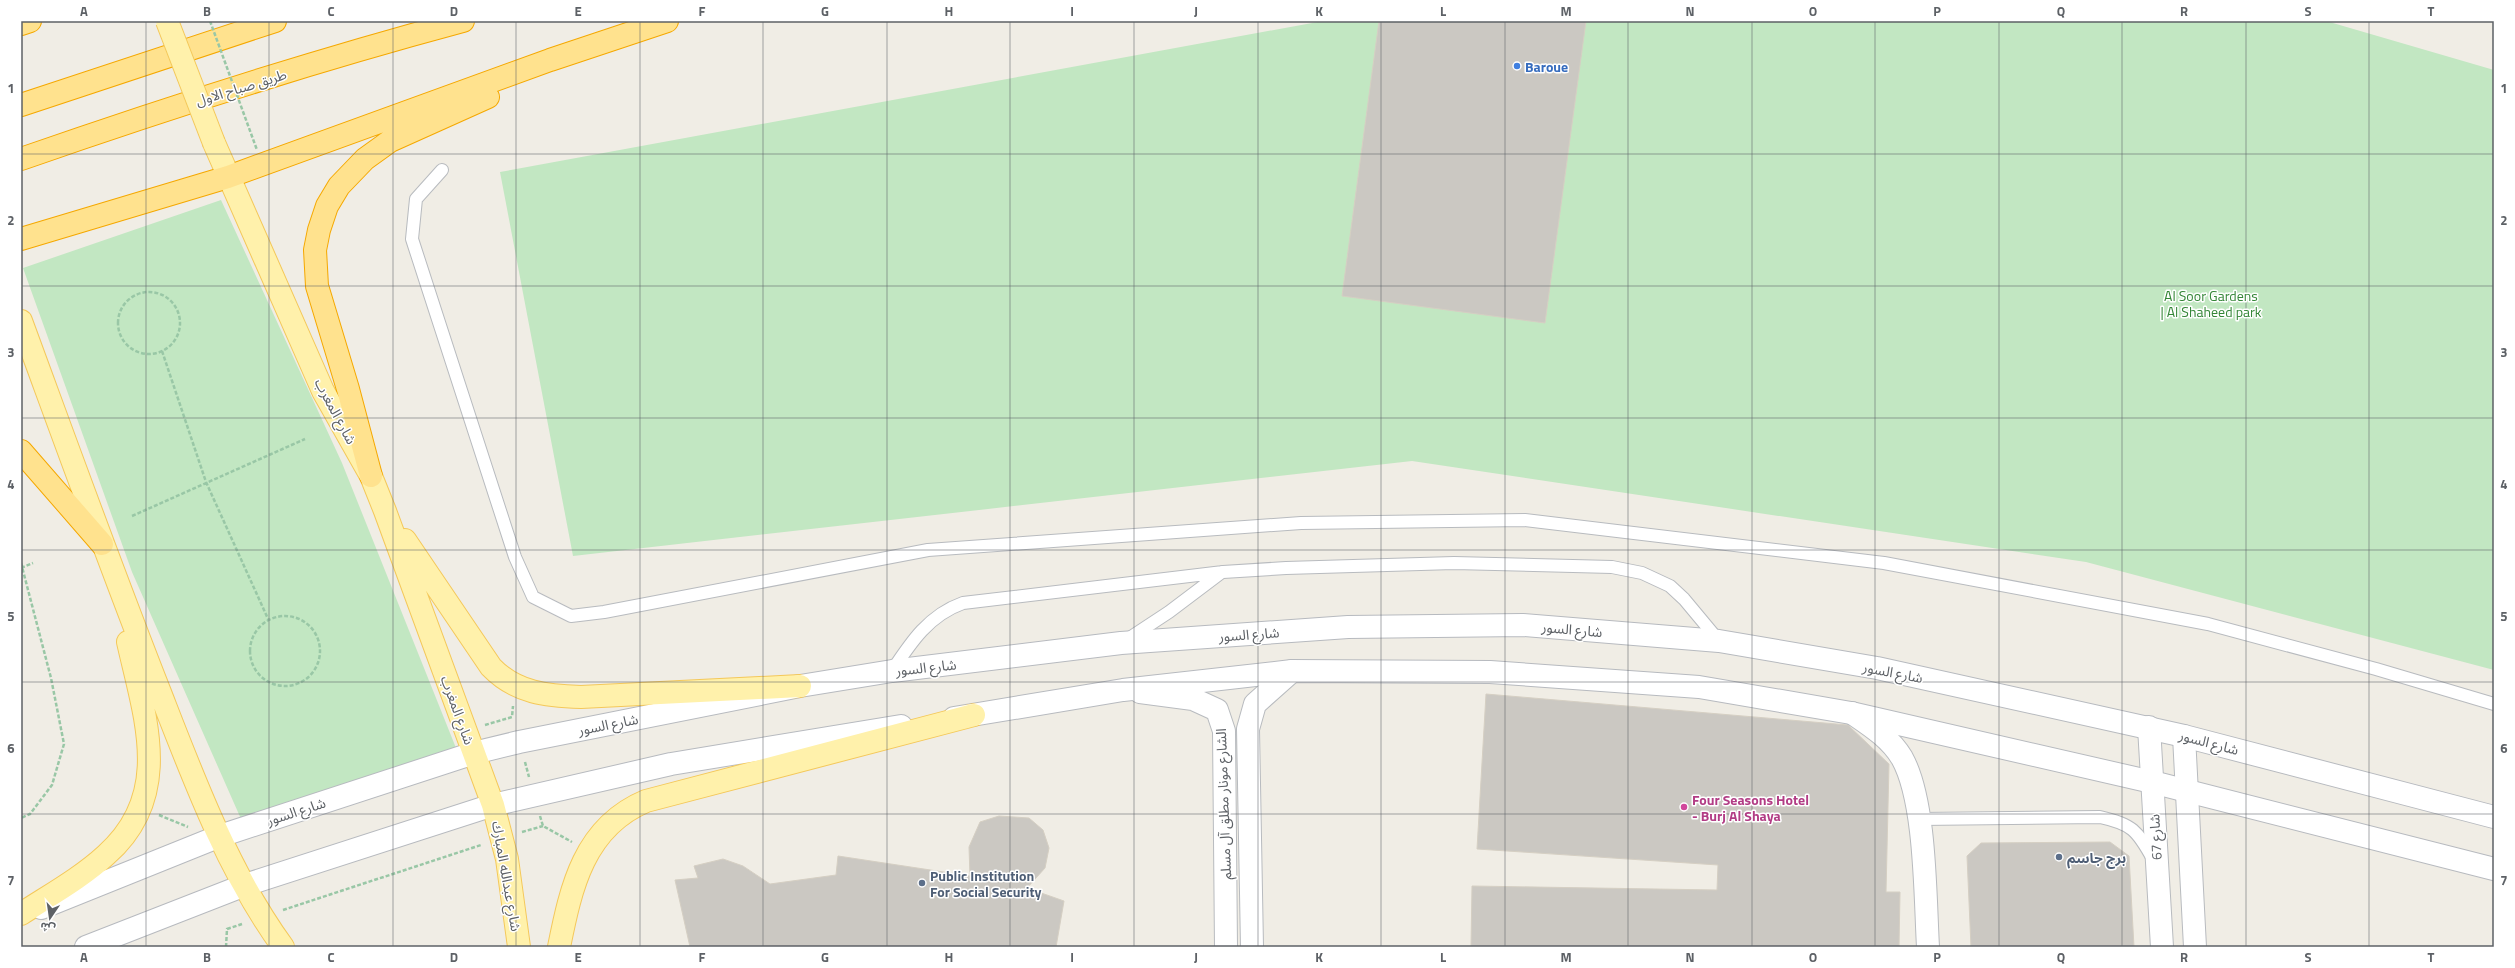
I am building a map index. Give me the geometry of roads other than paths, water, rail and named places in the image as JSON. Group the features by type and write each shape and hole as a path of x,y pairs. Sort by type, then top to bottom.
{"highway":[{"path":"21,24 30,21"},
{"path":"21,105 275,21"},
{"name":"طريق صباح الاول","path":"21,159 119,125 402,38 463,21"},
{"path":"21,239 228,177 550,60 667,21"},
{"path":"371,476 348,389 317,286 315,250 323,216 332,196 345,178 386,145 496,93 550,60"},
{"path":"21,451 102,544"}],"main road":[{"name":"شارع المغرب","path":"167,21 228,177 323,391 371,476 493,805"},
{"path":"21,321 112,571 190,768 220,836 263,916 283,947"},
{"path":"385,511 482,656 497,674 515,685 548,695 581,697 800,686"},
{"path":"21,915 106,856 130,828 141,808 147,791 150,770 147,732 112,571"},
{"name":"شارع السور","path":"21,915 220,836 474,753 800,686 892,671 1121,643 1348,627 1523,625 1719,642 1877,668 2149,727 2494,817"},
{"path":"86,947 245,884 493,805 671,764 786,743 974,715 1123,690 1292,671 1490,672 1699,687 1851,713 2152,782 2494,869"},
{"name":"الشارع مونار مطلق آل مسلم","path":"1252,947 1248,729 1255,704 1292,671"},
{"name":"الشارع مونار مطلق آل مسلم","path":"1123,690 1193,698 1217,710 1224,731 1226,947"},
{"path":"1851,713 1886,737 1902,758 1914,790 1919,819 1928,947"},
{"path":"559,947 580,870 588,851 609,824 632,807 652,800 974,715"},
{"name":"شارع 67","path":"2149,727 2162,947"},
{"path":"2184,736 2195,947"},
{"name":"شارع عبدالله المبارك","path":"493,805 502,838 515,911 519,947"}],"lane":[{"path":"442,170 416,199 412,239 515,557 532,597 571,616 604,612 928,550 1301,523 1524,520 1884,563 2200,622 2376,669 2494,704"},
{"path":"892,671 913,640 945,610 963,603 1223,572 1454,563 1612,567 1642,573 1670,586 1684,598 1719,642"},
{"path":"1121,643 1169,612 1223,572"},
{"path":"1919,819 2100,817 2124,822 2141,838 2157,864"}],"place":[{"name":"Baroue","path":"1517,66"},
{"name":"Four Seasons Hotel - Burj Al Shaya","path":"1684,807"},
{"name":"برج جاسم","path":"2059,857"},
{"name":"Public Institution For Social Security","path":"922,883"}],"park label":[{"name":"Al Soor Gardens | Al Shaheed park","path":"2211,304"}]}
